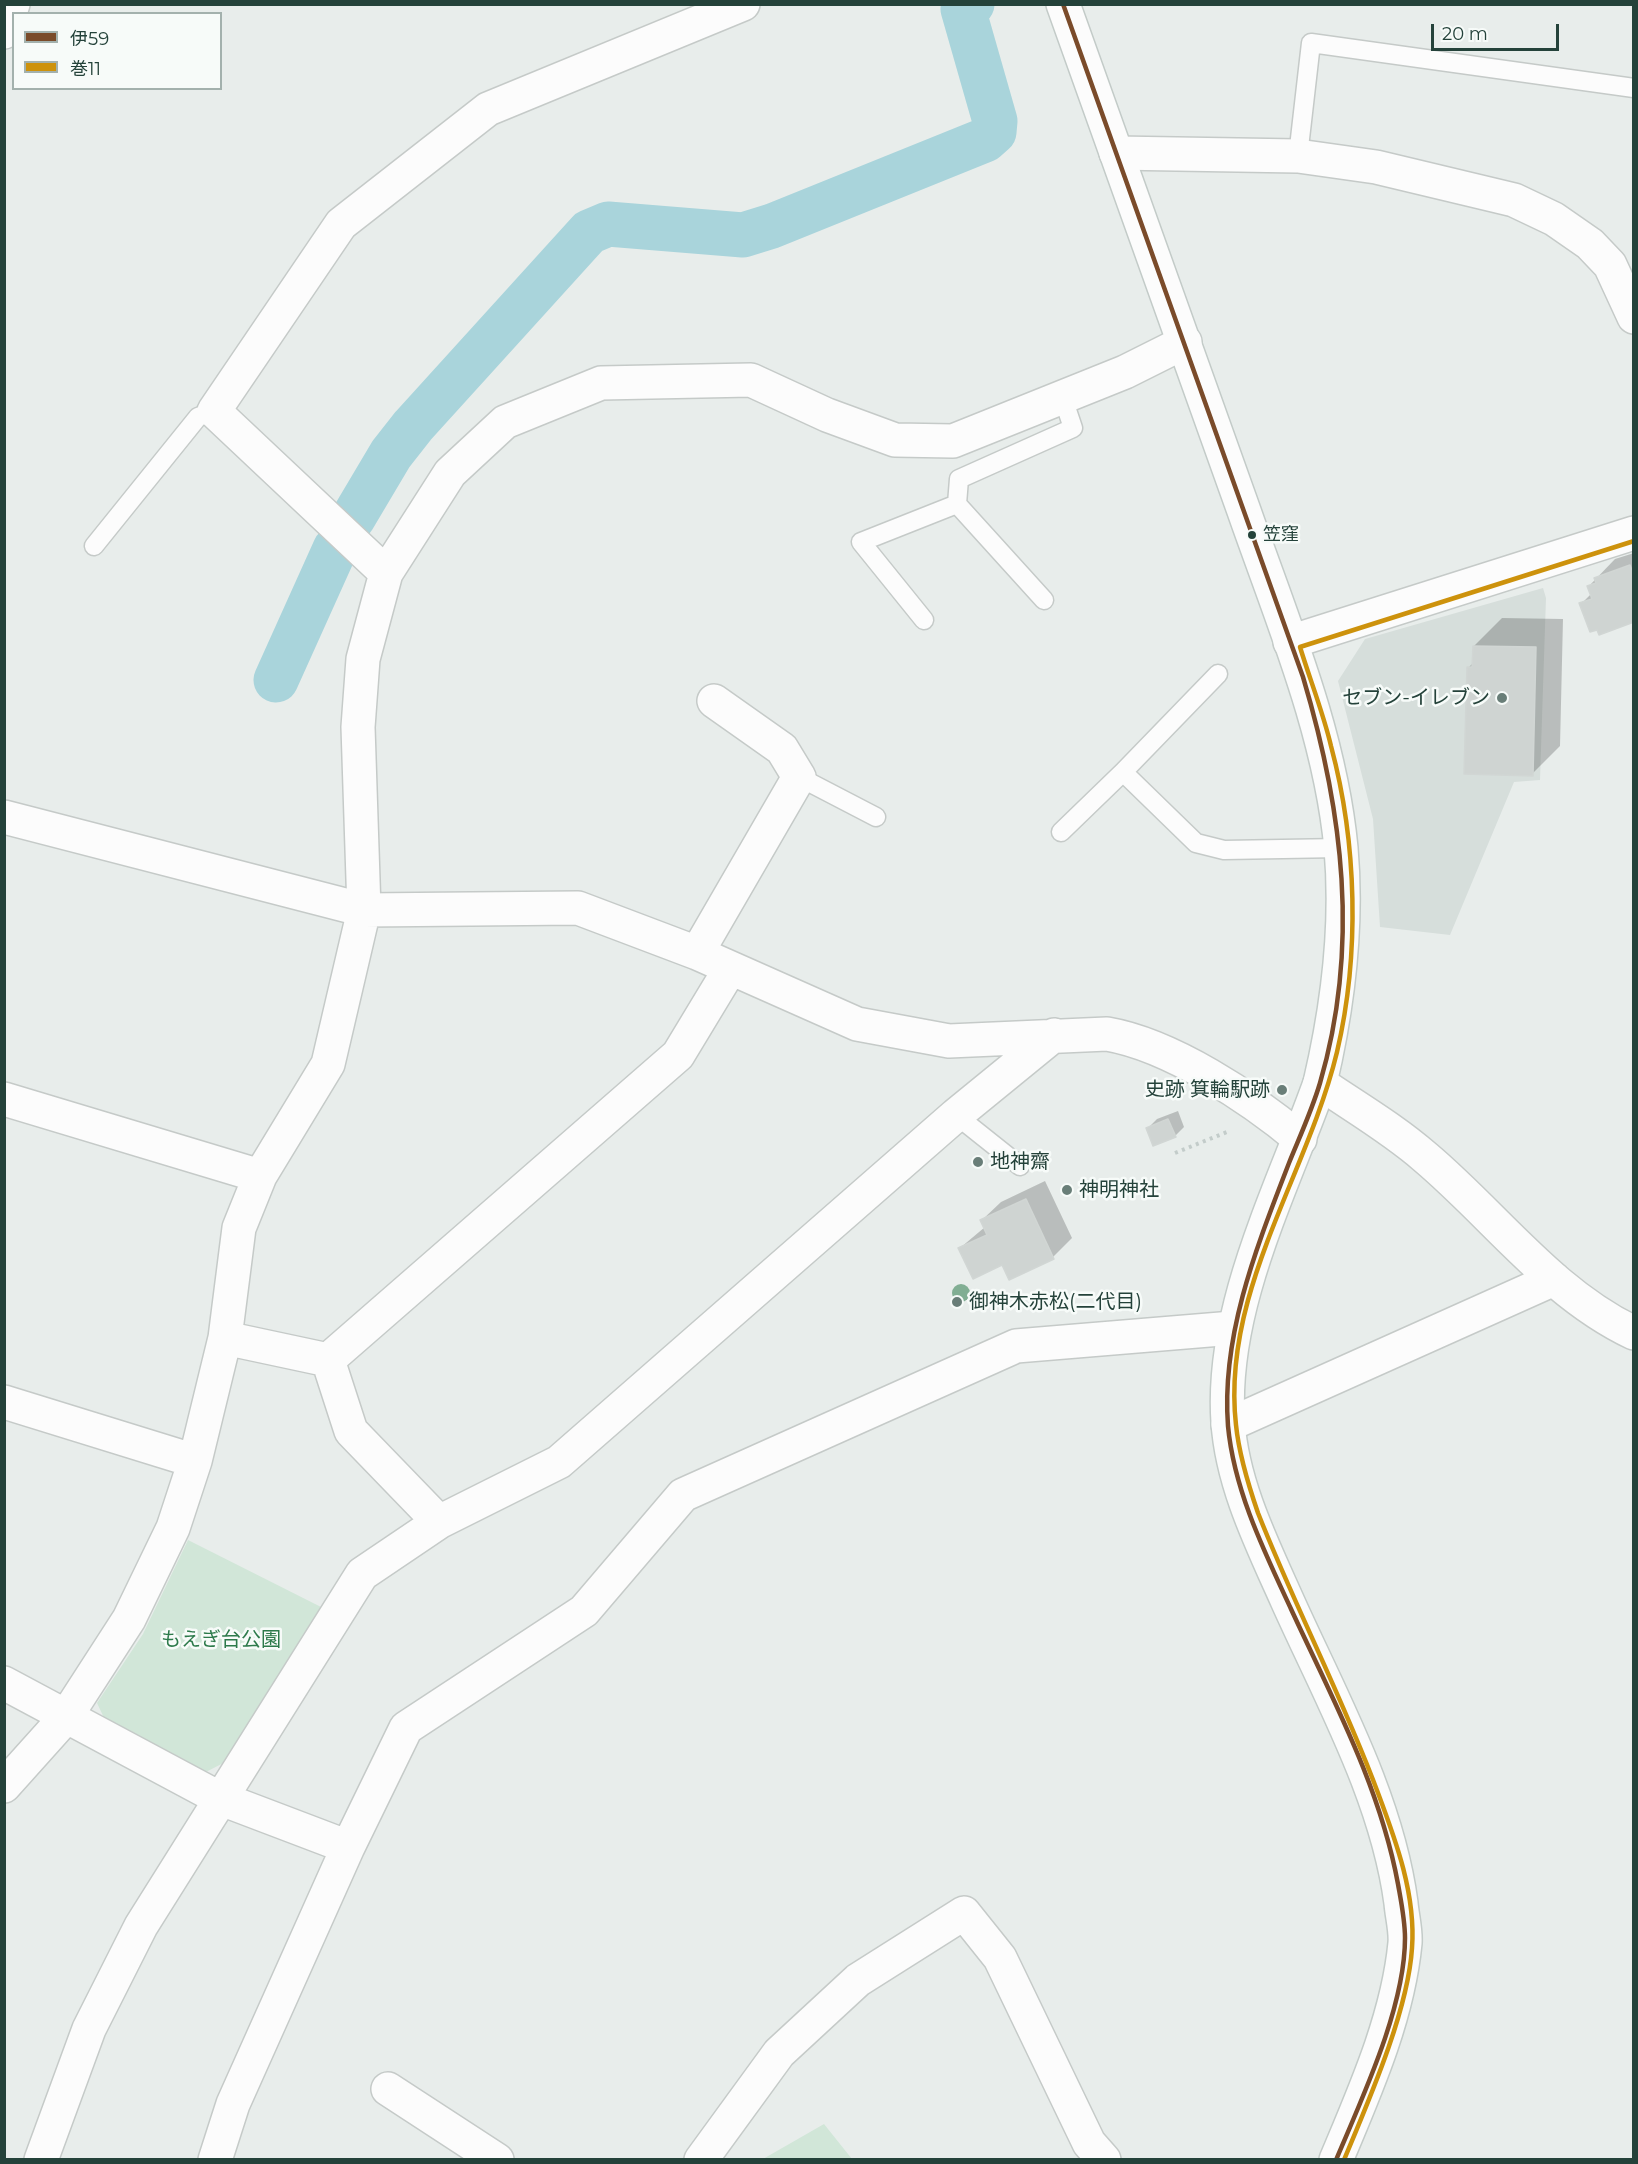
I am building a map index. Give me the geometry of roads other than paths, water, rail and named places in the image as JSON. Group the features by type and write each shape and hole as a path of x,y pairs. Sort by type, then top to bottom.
{"street":[{"path":"4,32 13,4"},
{"path":"386,573 214,411 341,224 488,109 743,4"},
{"path":"1063,4 1290,642 1328,763 1341,848 1343,941 1337,1004 1320,1083 1249,1272 1233,1329 1227,1378 1228,1425 1251,1520 1367,1778 1397,1875 1406,1940 1398,1984 1362,2099 1336,2160"},
{"path":"1116,153 1298,156 1376,167 1514,200 1554,219 1590,244 1610,265 1634,317"},
{"path":"4,1786 65,1718 129,1619 173,1528 195,1461 225,1338 240,1228 260,1176 328,1064 364,910 358,727 363,659 386,573 450,472 505,422 601,384 752,380 827,415 895,440 953,441 1125,372 1185,342"},
{"path":"1290,642 1634,533"},
{"path":"697,953 799,777 782,749 714,701"},
{"path":"4,817 364,910 578,908 697,953 857,1024 950,1041 1054,1035 1123,1036 1179,1061 1258,1104 1300,1139"},
{"path":"328,1360 678,1055 730,969"},
{"path":"41,2160 94,2019 141,1926 219,1798 362,1574 439,1522 560,1462 956,1115 1054,1035"},
{"path":"1320,1083 1424,1156 1554,1279 1605,1319 1634,1332"},
{"path":"4,1099 260,1176"},
{"path":"1228,1425 1554,1279"},
{"path":"215,2160 233,2104 348,1847 406,1728 584,1611 684,1495 1016,1346 1233,1329"},
{"path":"225,1338 328,1360"},
{"path":"328,1360 351,1431 439,1522"},
{"path":"4,1402 195,1461"},
{"path":"4,1683 65,1718 219,1798 348,1847"},
{"path":"701,2160 787,2046 858,1980 964,1913 1000,1958 1089,2143 1104,2160"},
{"path":"388,2090 498,2160"}],"lane":[{"path":"1298,156 1311,43 1634,88"},
{"path":"1044,600 957,504 958,479 1073,428 1063,398"},
{"path":"94,546 198,417 214,411"},
{"path":"924,620 861,542 957,504"},
{"path":"1061,832 1218,674"},
{"path":"1123,772 1196,843 1224,850 1341,848"},
{"path":"799,777 876,817"},
{"path":"956,1115 1020,1166"}],"waterway":[{"path":"353,518 391,454 413,426 589,232 608,224 743,235 772,226 985,140 994,132 995,121 963,9 972,4"},
{"path":"276,680 335,549"}],"place":[{"name":"笠窪","path":"1252,535"},
{"name":"セブン-イレブン","path":"1502,698"},
{"name":"史跡 箕輪駅跡","path":"1282,1090"},
{"name":"地神齋","path":"978,1162"},
{"name":"神明神社","path":"1067,1190"},
{"name":"御神木赤松(二代目)","path":"957,1302"}],"park label":[{"name":"もえぎ台公園","path":"221,1640"}]}
